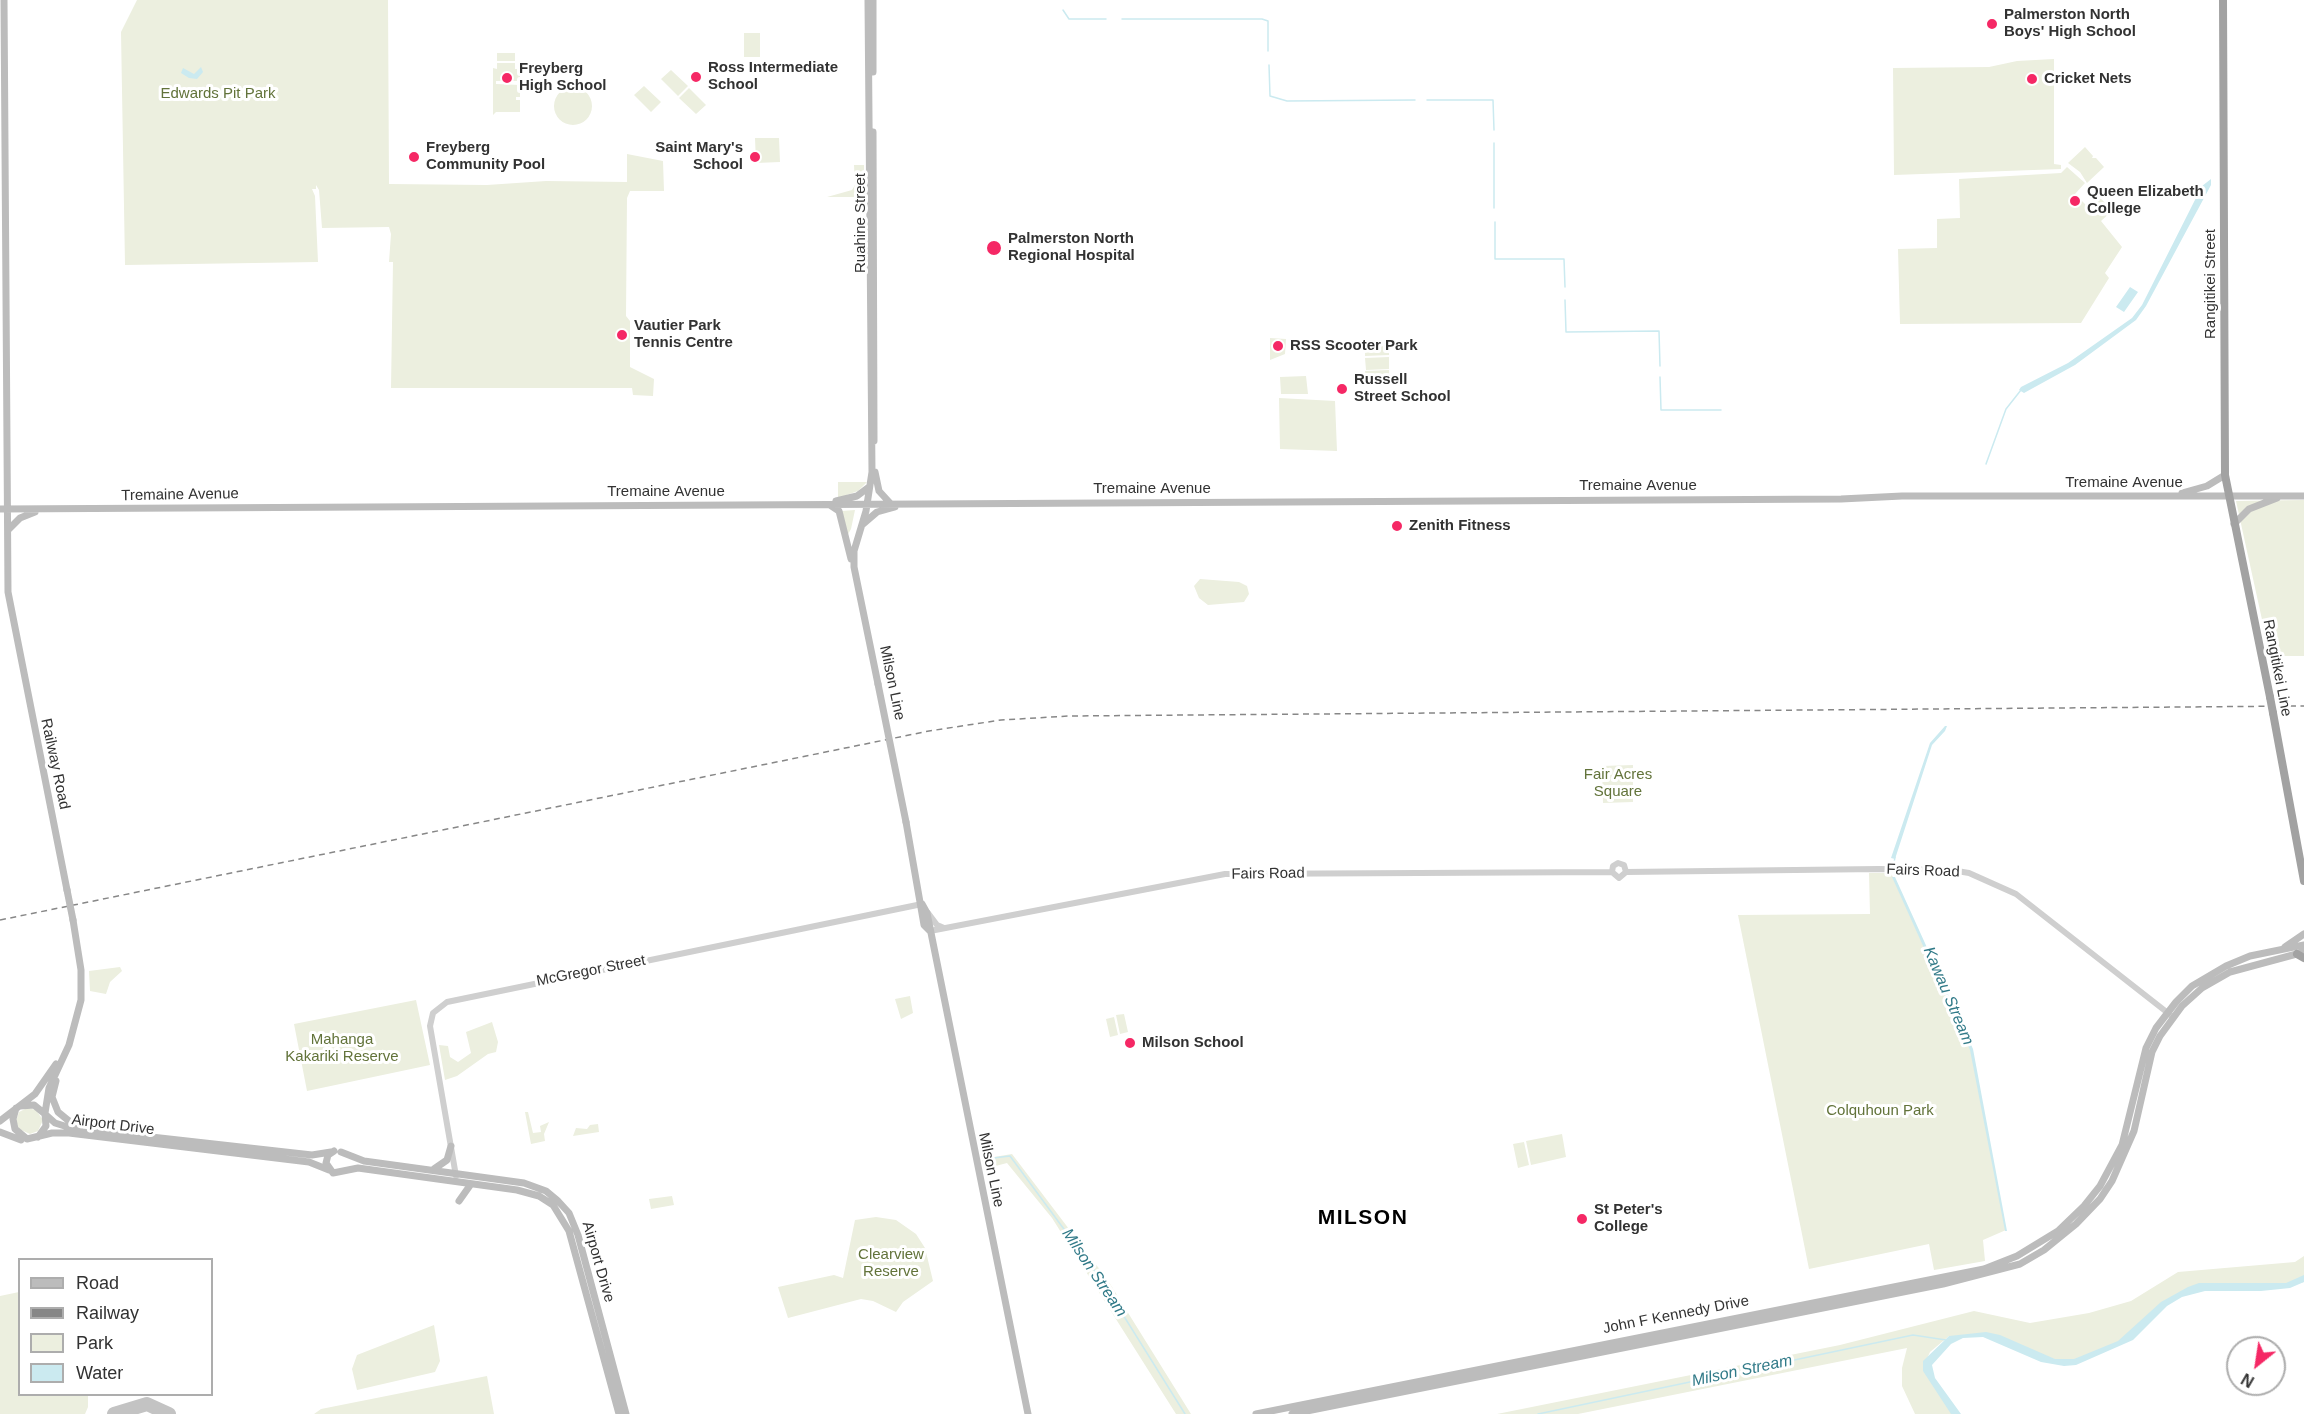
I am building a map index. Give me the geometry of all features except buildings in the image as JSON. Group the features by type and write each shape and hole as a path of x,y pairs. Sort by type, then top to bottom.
{"highway":[{"name":"Rangitikei Street","path":"2223,0 2225,475 2228,495"},
{"name":"Rangitikei Line","path":"2228,495 2270,697 2304,881"}],"main road":[{"name":"Railway Road","path":"4,0 3,509 8,530 10,612 73,920 81,970 81,1000 76,1024 49,1088 45,1113"},
{"name":"Ruahine Street","path":"867,504 872,460 868,0"},
{"name":"Ruahine Street","path":"872,446 875,435 873,0"},
{"path":"872,460 880,494 886,501 898,504"},
{"path":"2173,496 2207,486 2225,475"},
{"path":"825,504 857,495 871,483"},
{"path":"2234,524 2249,509 2282,496"},
{"name":"Tremaine Avenue","path":"3,509 2304,496"},
{"path":"825,504 839,511 854,567"},
{"name":"Milson Line","path":"867,504 854,567 922,904 924,926 930,931"},
{"path":"860,531 864,523 877,512 915,504"},
{"path":"8,530 20,518 43,510"},
{"name":"Milson Line","path":"922,904 927,913 1028,1414"},
{"path":"2274,950 2288,945 2304,934"},
{"name":"John F Kennedy Drive","path":"1256,1414 1988,1275 2020,1264 2044,1250 2087,1209 2122,1145 2129,1124 2140,1063 2149,1040 2170,1015 2184,993 2208,975 2274,950 2304,945"},
{"name":"John F Kennedy Drive","path":"2254,959 2302,955"},
{"name":"Railway Road","path":"0,1121 47,1079 76,1024"},
{"path":"69,1045 52,1093 58,1112 76,1123 132,1134"},
{"path":"0,1132 23,1140 34,1139 46,1126 45,1113 34,1105 18,1107 13,1114 15,1129 22,1137 34,1139"},
{"name":"Airport Drive","path":"45,1113 65,1127 312,1155 338,1151 364,1161 531,1184 552,1196 568,1213 578,1235 626,1414"},
{"name":"Airport Drive","path":"34,1139 52,1133 69,1133 309,1162 329,1170"},
{"path":"432,1170 444,1164 451,1146"},
{"path":"338,1151 348,1160 347,1167 342,1172 336,1173 329,1170 326,1159 338,1151"},
{"name":"Airport Drive","path":"342,1172 358,1168 532,1193 552,1205 563,1217 569,1231 619,1414"},
{"path":"459,1201 471,1184"},
{"name":"John F Kennedy Drive","path":"1292,1414 1402,1388"}],"street":[{"path":"1618,863 1624,865 1626,872 1619,878 1611,872 1613,866 1618,863"},
{"name":"Fairs Road","path":"1626,872 1890,869 1951,870 1969,873 2016,894 2170,1015"},
{"name":"Fairs Road","path":"930,931 1225,874 1611,872"},
{"name":"McGregor Street","path":"456,1182 430,1026 433,1013 447,1002 922,904"},
{"path":"927,913 937,925 946,929"}],"green space":[{"name":"Edwards Pit Park","path":"137,0 388,0 389,184 487,185 546,181 627,182 627,154 663,161 664,191 630,191 627,198 626,316 630,321 630,367 654,379 653,396 633,395 632,388 391,388 393,262 389,262 391,234 389,227 322,228 319,190 316,185 316,189 312,189 315,196 318,262 125,265 121,32"},
{"path":"744,33 760,33 760,57 744,57"},
{"path":"497,53 515,53 515,61 497,61"},
{"path":"2054,59 2054,164 2061,165 2061,169 1894,175 1893,68 1989,67 2017,61"},
{"path":"497,63 515,63 515,69 520,69 520,81 496,81 496,84 520,85 520,97 516,97 516,100 520,100 520,112 496,112 493,115 493,68 497,69"},
{"path":"671,70 688,86 678,96 661,79"},
{"path":"644,86 661,102 651,112 634,95"},
{"path":"573,87 587,92 592,106 587,120 573,125 559,120 554,106 559,92"},
{"path":"689,88 706,105 696,114 679,98"},
{"path":"755,138 779,138 780,162 756,163"},
{"path":"2085,147 2093,156 2092,158 2096,158 2104,167 2087,183 2080,172 2068,163"},
{"path":"854,165 864,165 864,197 827,197 852,190 855,185"},
{"path":"2067,167 2085,183 2075,194 2087,206 2100,198 2113,210 2101,221 2122,247 2105,273 2109,278 2081,323 1900,324 1898,249 1937,248 1937,219 1960,218 1959,179 2061,173"},
{"name":"RSS Scooter Park","path":"1270,338 1286,339 1285,354 1270,360"},
{"path":"1389,343 1389,355 1365,356 1365,344"},
{"path":"1389,357 1389,369 1366,370 1365,358"},
{"path":"1389,370 1389,382 1366,383 1365,371"},
{"path":"1306,376 1308,394 1281,394 1280,377"},
{"path":"1279,398 1335,401 1337,451 1280,449"},
{"path":"838,482 867,482 858,491 838,498"},
{"path":"2304,500 2304,656 2270,656 2236,501"},
{"path":"855,510 851,529 847,536 842,511"},
{"path":"1200,579 1239,582 1247,586 1249,594 1244,602 1208,605 1199,598 1194,586"},
{"name":"Fair Acres Square","path":"1633,765 1633,802 1603,803 1602,766"},
{"name":"Colquhoun Park","path":"1869,873 1891,873 1972,1050 2006,1230 1983,1240 1985,1261 1934,1270 1929,1244 1809,1269 1738,915 1870,914"},
{"path":"120,967 122,971 110,982 106,994 90,991 89,971"},
{"path":"910,996 913,1013 901,1019 895,999"},
{"name":"Mahanga Kakariki Reserve","path":"416,1000 430,1065 307,1091 294,1024"},
{"path":"1124,1014 1128,1032 1120,1034 1116,1015"},
{"path":"1114,1017 1118,1035 1110,1037 1106,1019"},
{"path":"492,1022 498,1042 496,1052 488,1054 457,1076 445,1080 439,1045 448,1046 450,1057 458,1062 471,1053 466,1032"},
{"path":"27,1108 36,1110 43,1120 38,1131 30,1134 19,1129 16,1121 19,1112"},
{"path":"525,1112 528,1112 533,1133 541,1132 540,1126 549,1122 544,1134 545,1141 531,1144"},
{"path":"598,1124 599,1132 573,1136 576,1128 587,1129 590,1125"},
{"path":"1562,1134 1566,1157 1531,1165 1526,1141"},
{"path":"1524,1142 1529,1165 1518,1168 1513,1144"},
{"path":"1012,1154 1107,1279 1191,1414 1176,1414 1052,1218 1007,1163 984,1169 982,1159"},
{"path":"672,1196 674,1205 651,1209 649,1199"},
{"name":"Clearview Reserve","path":"876,1217 896,1220 916,1234 925,1248 933,1281 903,1302 896,1312 873,1301 861,1299 788,1318 778,1287 834,1275 843,1278 855,1220"},
{"path":"2304,1256 2304,1282 2289,1286 2206,1287 2175,1296 2117,1346 2064,1363 1996,1336 1949,1336 1930,1352 1924,1365 1955,1414 1915,1414 1902,1386 1902,1368 1907,1348 1578,1414 1497,1414 1840,1345 1974,1311 2030,1323 2089,1313 2131,1301 2178,1272 2295,1262"},
{"path":"18,1292 18,1396 88,1396 88,1407 85,1414 0,1414 0,1296"},
{"path":"434,1325 440,1361 435,1372 357,1390 352,1369 357,1355"},
{"path":"487,1376 494,1414 314,1414 321,1409"}],"water":[{"path":"201,67 203,72 197,79 189,78 181,73 183,68 194,74"},
{"path":"2211,179 2211,185 2146,306 2136,320 2075,365 2024,393 2019,390 2068,363 2132,318 2142,305 2202,186"},
{"path":"2130,287 2138,292 2124,312 2116,307"},
{"path":"1947,726 1945,731 1932,745 1895,859 1891,858 1930,743"},
{"path":"1892,877 1895,877 1973,1049 2007,1231 2005,1231 1970,1050"},
{"path":"2304,1275 2304,1282 2290,1288 2261,1291 2205,1291 2182,1297 2167,1306 2133,1340 2076,1365 2064,1366 2041,1362 1983,1337 1963,1338 1951,1344 1932,1365 1935,1378 1961,1414 1951,1414 1923,1371 1923,1361 1949,1336 1986,1332 2000,1335 2055,1359 2074,1359 2118,1341 2161,1302 2188,1287 2199,1283 2286,1283"}],"waterway":[{"path":"1063,10 1069,19 1106,19"},
{"path":"1122,19 1262,19 1268,21 1268,51"},
{"path":"1269,65 1270,96 1287,101 1415,100"},
{"path":"1427,100 1493,100 1494,130"},
{"path":"1494,143 1494,208"},
{"path":"1495,222 1495,259 1564,259 1565,287"},
{"path":"1565,300 1566,332 1659,331 1660,366"},
{"path":"1660,377 1661,410 1721,410"},
{"name":"Kawau Stream","path":"1986,464 2006,409 2021,390"},
{"name":"Kawau Stream","path":"1894,863 1895,857"},
{"name":"Milson Stream","path":"985,1159 1010,1156 1100,1278 1185,1414"},
{"name":"Milson Stream","path":"1538,1414 1913,1335 1946,1340"}],"taxiway":[{"path":"114,1414 147,1404 169,1414"}],"railway":[{"path":"0,920 929,731 1001,720 1068,716 2304,706"}],"place":[{"name":"Palmerston North Boys' High School","path":"1992,24"},
{"name":"Ross Intermediate School","path":"696,77"},
{"name":"Freyberg High School","path":"507,78"},
{"name":"Cricket Nets","path":"2032,79"},
{"name":"Freyberg Community Pool","path":"414,157"},
{"name":"Saint Mary's School","path":"755,157"},
{"name":"Queen Elizabeth College","path":"2075,201"},
{"name":"Palmerston North Regional Hospital","path":"994,248"},
{"name":"Vautier Park Tennis Centre","path":"622,335"},
{"name":"RSS Scooter Park","path":"1278,346"},
{"name":"Russell Street School","path":"1342,389"},
{"name":"Zenith Fitness","path":"1397,526"},
{"name":"Milson School","path":"1130,1043"},
{"name":"St Peter's College","path":"1582,1219"}],"district":[{"name":"MILSON","path":"1363,1218"}]}
